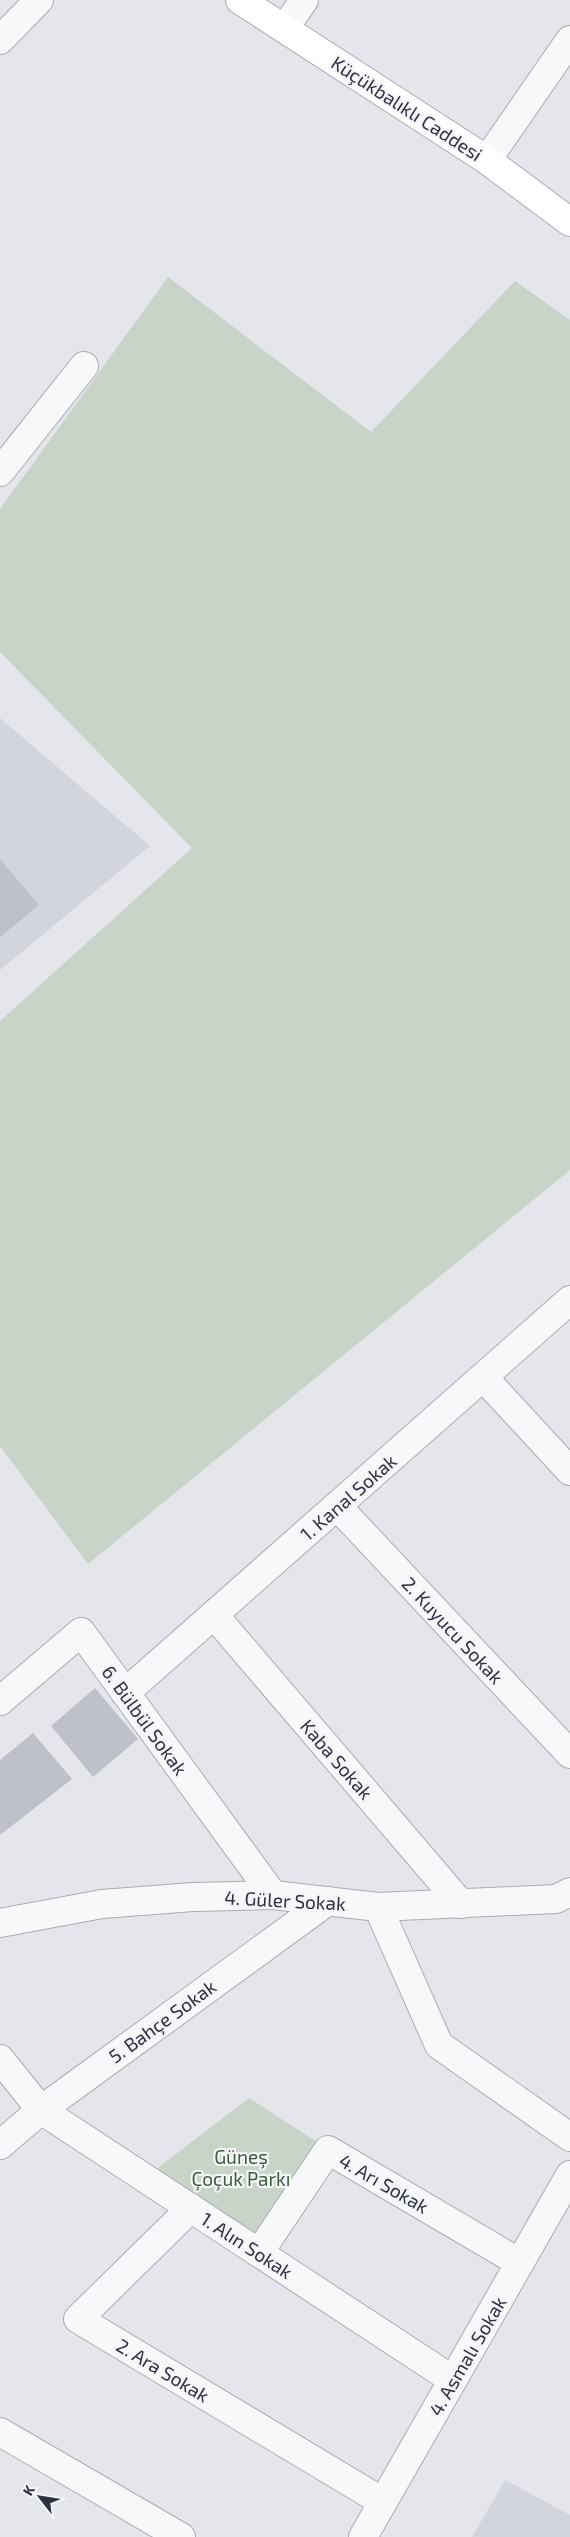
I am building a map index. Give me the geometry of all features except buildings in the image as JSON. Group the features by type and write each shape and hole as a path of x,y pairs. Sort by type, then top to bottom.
{"main road":[{"name":"Küçükbalıklı Caddesi","path":"240,0 487,160 570,222"}],"street":[{"path":"0,40 38,0"},
{"path":"285,28 304,0"},
{"path":"487,160 570,40"},
{"path":"0,472 84,366"},
{"name":"1. Kanal Sokak","path":"125,1693 570,1300"},
{"path":"483,1377 570,1471"},
{"name":"2. Kuyucu Sokak","path":"336,1506 570,1754"},
{"name":"Kaba Sokak","path":"214,1615 461,1904"},
{"name":"6. Bülbül Sokak","path":"0,1701 81,1632 273,1895"},
{"name":"4. Güler Sokak","path":"0,1924 102,1904 193,1897 273,1895 378,1907 565,1900"},
{"name":"5. Bahçe Sokak","path":"0,2146 41,2110 328,1901"},
{"path":"378,1907 439,2046 570,2137"},
{"name":"1. Alın Sokak","path":"0,2059 41,2110 453,2380"},
{"name":"4. Arı Sokak","path":"259,2253 328,2150 520,2263"},
{"name":"4. Asmalı Sokak","path":"363,2537 570,2175"},
{"name":"2. Ara Sokak","path":"191,2208 78,2319 383,2502"},
{"path":"0,2432 181,2537"}],"shaded area":[{"path":"0,718 150,846 0,970"},
{"path":"505,2480 570,2515 570,2537 472,2537"}],"green space":[{"path":"168,277 371,432 515,281 570,320 570,1170 88,1564 0,1446 0,1021 192,848 0,652 0,509"},
{"name":"Güneş Çoçuk Parkı","path":"249,2098 317,2142 254,2234 155,2170"}]}
